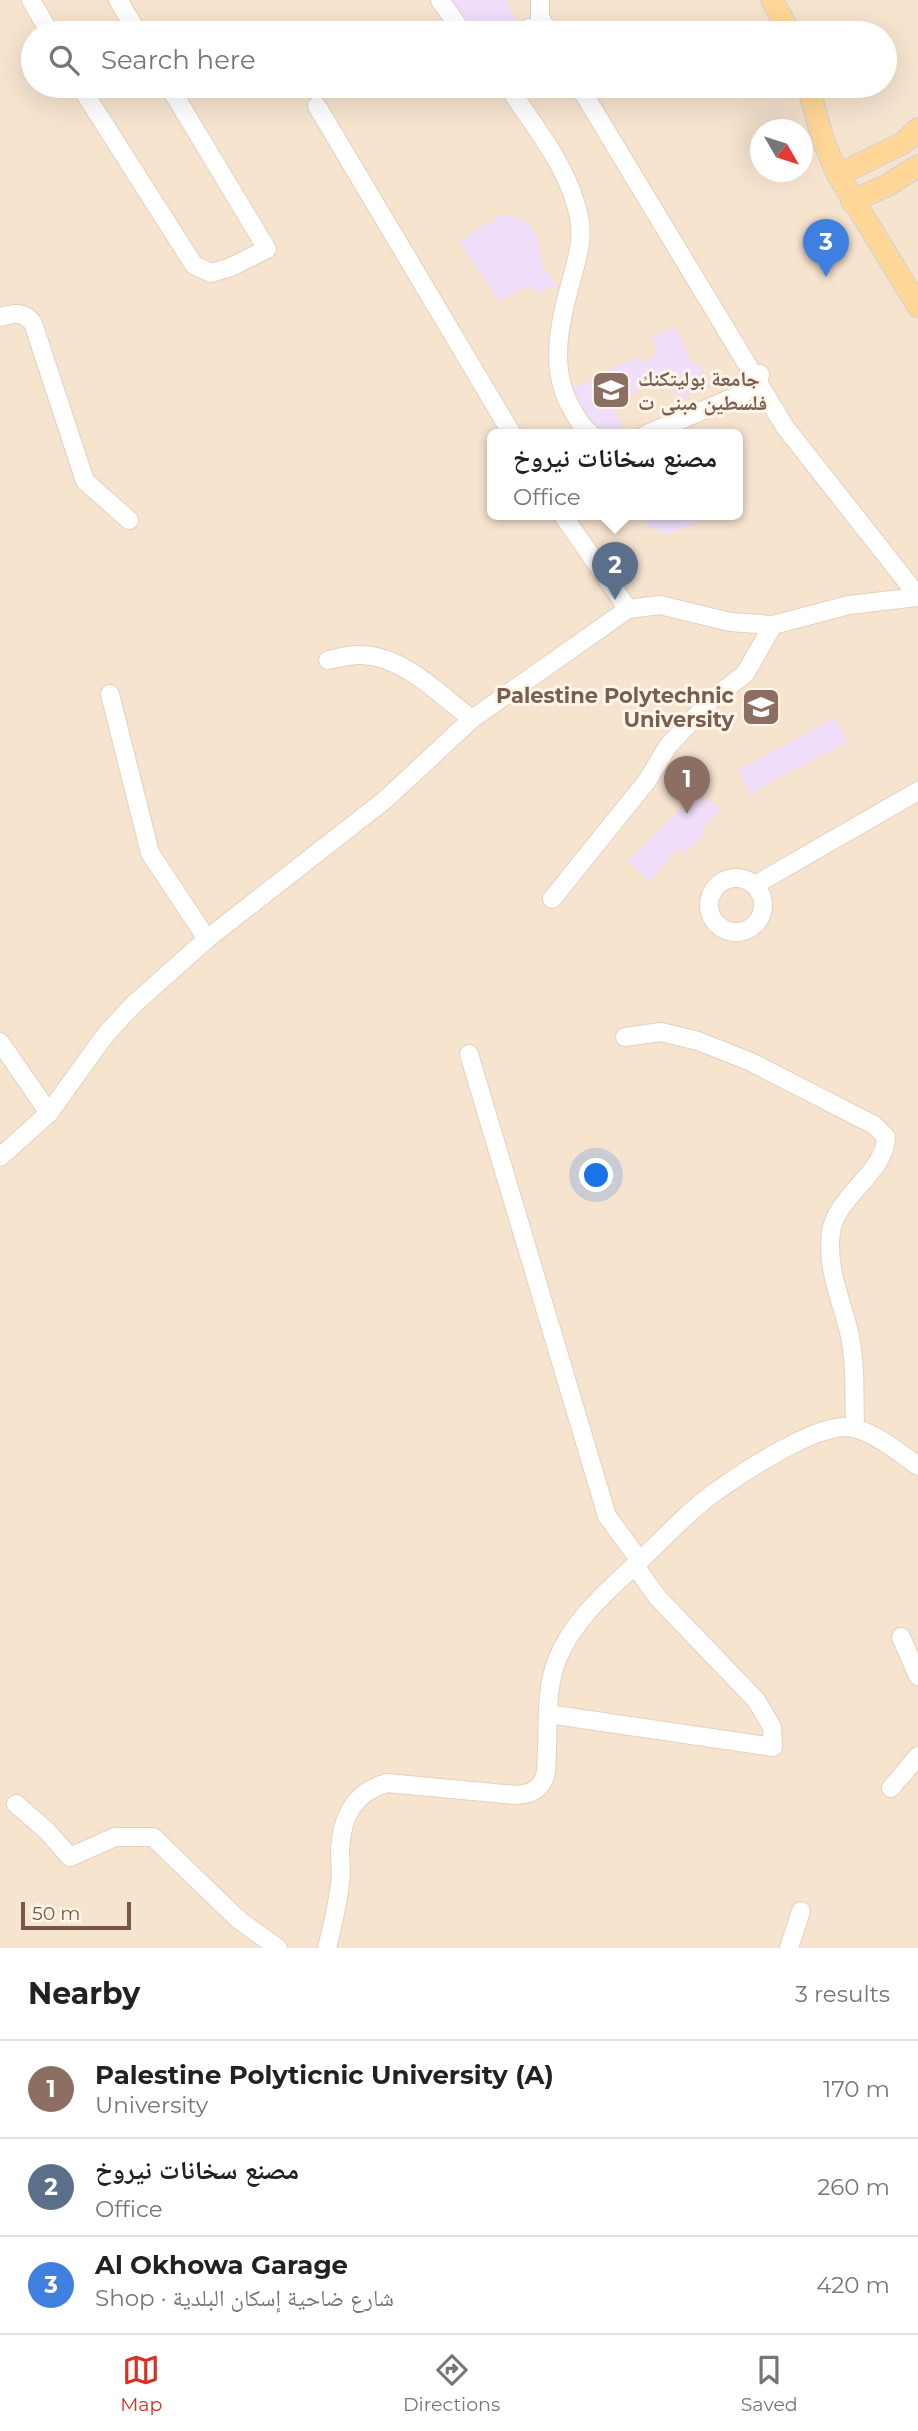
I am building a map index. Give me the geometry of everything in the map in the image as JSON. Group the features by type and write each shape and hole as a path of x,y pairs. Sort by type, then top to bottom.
{"main road":[{"path":"772,0 783,21"},
{"path":"811,98 823,140 838,175 918,306"},
{"path":"838,175 902,144 918,129"},
{"path":"852,201 888,185 918,166"}],"street":[{"path":"31,0 43,21"},
{"path":"118,0 131,21"},
{"path":"442,0 456,21"},
{"path":"540,0 542,21"},
{"path":"88,98 194,265 211,272 231,267 267,249 176,98"},
{"path":"505,98 534,142"},
{"path":"516,98 552,153 579,217 580,242 566,298 557,358 563,392 584,429"},
{"path":"0,1157 49,1113 106,1034 133,1005 207,939 386,799 472,719 628,609 660,605 730,622 773,625 849,606 918,596 785,427 588,98"},
{"path":"317,106 509,429"},
{"path":"0,317 19,313 33,323 85,481 129,520"},
{"path":"659,429 726,402 757,383"},
{"path":"566,520 628,609"},
{"path":"552,899 647,781 668,746 712,699 745,674 773,625"},
{"path":"328,660 360,654 383,659 407,670 472,719"},
{"path":"110,694 150,853 207,939"},
{"path":"755,885 918,792"},
{"path":"625,1037 661,1032 698,1041 751,1062 874,1125 886,1138 886,1151 847,1201 831,1230 830,1264 849,1334 855,1428"},
{"path":"0,1042 49,1113"},
{"path":"469,1055 607,1516 658,1598 756,1700 772,1727 773,1747 548,1714"},
{"path":"327,1948 341,1882 340,1847 345,1822 360,1797 370,1788 387,1783 516,1795 528,1794 537,1789 546,1773 549,1689 556,1661 567,1640 590,1609 719,1488 774,1455 814,1435 836,1428 855,1428 873,1435 918,1466"},
{"path":"901,1637 918,1675"},
{"path":"891,1788 918,1756"},
{"path":"16,1804 47,1831 70,1857 115,1837 153,1837 239,1920 278,1948"},
{"path":"789,1948 801,1912"}],"shaded area":[{"path":"0,0 918,0 918,1948 0,1948"},
{"path":"439,0 506,0 517,21 450,21"},
{"path":"508,215 521,219 530,226 538,240 543,267 559,288 548,287 538,295 529,284 500,302 460,243 483,225 496,221 496,216"},
{"path":"675,327 694,366 698,362 710,385 681,399 673,389 669,391 658,380 618,403 613,401 611,404 623,427 590,429 585,426 572,388 612,373 611,368 640,357 644,362 657,355 652,337"},
{"path":"646,520 703,520 667,534 650,528"},
{"path":"835,718 848,742 770,782 751,795 737,770"},
{"path":"698,791 721,810 702,828 705,834 684,854 677,848 650,882 628,861"}],"place":[{"name":"Al Okhowa Garage","path":"826,277"},
{"name":"جامعة بوليتكنك فلسطين مبنى ت","path":"611,390"},
{"name":"مصنع سخانات نيروخ","path":"615,600"},
{"name":"Palestine Polytechnic University","path":"761,707"},
{"name":"Palestine Polyticnic University (A)","path":"687,814"}]}
